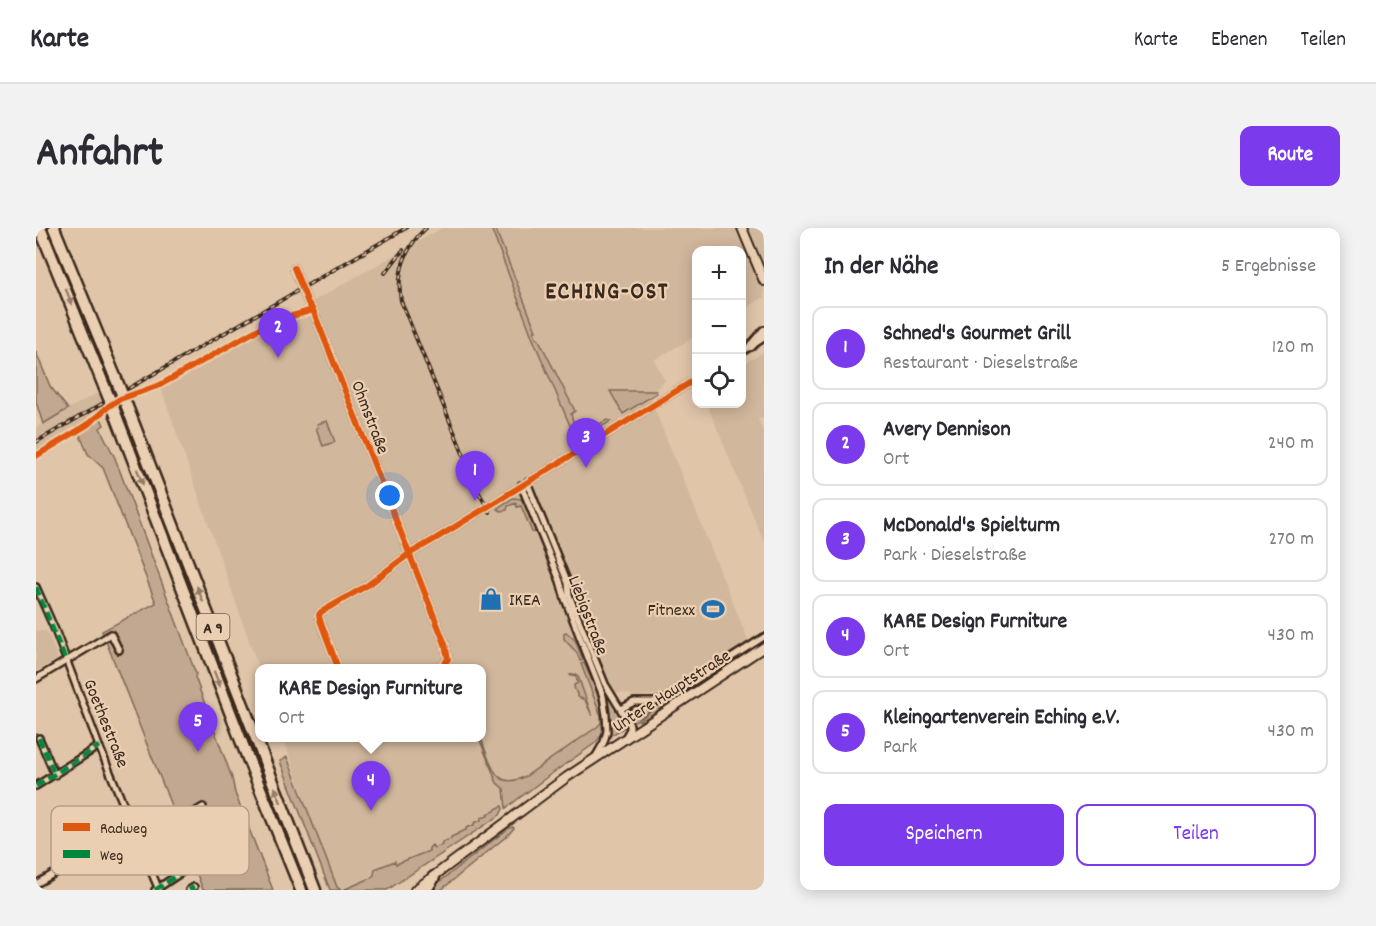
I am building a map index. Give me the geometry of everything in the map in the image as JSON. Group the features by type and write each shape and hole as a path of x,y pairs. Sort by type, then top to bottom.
{"highway":[{"name":"A 9","path":"40,228 72,302 301,890"},
{"name":"A 9","path":"54,228 117,379 255,736"},
{"name":"A 9","path":"257,742 315,890"},
{"path":"426,890 434,877"}],"main road":[{"path":"742,228 764,281"},
{"path":"752,346 764,330"},
{"name":"Untere Hauptstraße","path":"415,890 594,758 764,647"}],"street":[{"name":"Ohmstraße","path":"294,268 313,310 445,644 448,659 444,664"},
{"path":"746,349 764,338"},
{"path":"336,664 322,628 320,615 324,610 368,585 409,554 692,381"},
{"name":"Liebigstraße","path":"524,484 568,583 569,595 608,691 630,725"},
{"name":"Liebigstraße","path":"524,484 603,696 607,730 604,742 594,758"},
{"name":"Goethestraße","path":"36,587 38,599 55,630 124,806"},
{"path":"36,679 111,634 119,650"},
{"path":"621,709 634,702 654,702 668,698 764,637"},
{"path":"623,739 630,725 646,724"},
{"path":"39,738 55,775"},
{"path":"36,786 99,746"},
{"path":"36,884 52,875"},
{"name":"Goethestraße","path":"158,889 178,875"}],"shaded area":[{"path":"442,228 764,228 764,297 746,308 746,246 692,246 692,338 654,360 665,381 648,396 748,640 746,643 663,695 634,696 621,692 598,703 601,721 599,732 521,791 497,813 450,843 341,890 337,887 320,844 284,742 486,742 486,664 257,664 161,388"},
{"path":"491,228 495,228 536,331 534,331 536,338 575,411 571,414 577,435 607,420 611,421 577,442 533,339"},
{"path":"36,352 50,386 68,409 43,424 36,402"},
{"path":"764,352 764,417 758,419 764,435 764,542 709,408 746,408 746,363"},
{"path":"111,386 118,403 79,433 36,457 36,428"},
{"path":"610,391 656,391 657,393 623,414"},
{"path":"100,416 104,425 100,428 115,458 196,674 195,677 240,806 171,806 102,631 156,603 103,468 88,454 79,433"},
{"path":"327,421 335,442 323,446 316,428 317,424"},
{"path":"513,498 521,499 526,507 523,498 526,500 539,533 532,532 521,506 517,507 516,503 508,506 507,510 497,509"},
{"path":"36,631 47,631 58,659 36,671"},
{"path":"566,632 575,640 583,660 580,661 577,653 564,639"},
{"path":"764,640 764,643 638,721 661,703 676,696"},
{"path":"584,663 601,707 602,735 594,744 506,808 504,789 497,783 481,742 500,778 515,780 526,776 597,727 601,723 601,716 581,664"},
{"path":"576,674 592,716 585,700 578,697 574,687 578,683 575,675 570,675"},
{"path":"605,693 622,717 625,727 610,736 610,719"},
{"path":"658,704 635,721 630,716 633,706"},
{"path":"287,757 337,887 341,890 330,890 280,761"},
{"path":"502,806 500,815 387,890 343,890 371,878 375,869 395,861 396,864 429,851 432,845 434,848 442,845 442,842 466,830"},
{"path":"513,827 508,835 441,890 429,890 509,828"},
{"path":"249,829 273,890 203,890 197,875 249,875"}],"railway":[{"path":"36,442 406,228"},
{"path":"426,228 413,243 404,261 400,280 401,301 479,493 490,512"},
{"path":"385,273 403,250"}],"marked path":[{"path":"36,587 66,661"},
{"path":"39,738 55,775"},
{"path":"36,786 99,746"},
{"path":"155,890 178,875"},
{"path":"189,890 194,887"}],"cycle path":[{"path":"294,268 313,310 445,644 448,659 444,664"},
{"path":"36,456 87,425 120,399 160,385 271,322 313,310"},
{"path":"336,664 320,620 321,612 368,585 409,554 692,381"}],"place":[{"name":"Avery Dennison","path":"278,358"},
{"name":"McDonald's Spielturm","path":"586,468"},
{"name":"Schned's Gourmet Grill","path":"475,501"},
{"name":"IKEA","path":"491,599"},
{"name":"Fitnexx","path":"713,609"},
{"name":"Kleingartenverein Eching e.V.","path":"198,752"},
{"name":"KARE Design Furniture","path":"371,811"}],"district":[{"name":"ECHING-OST","path":"607,290"}]}
